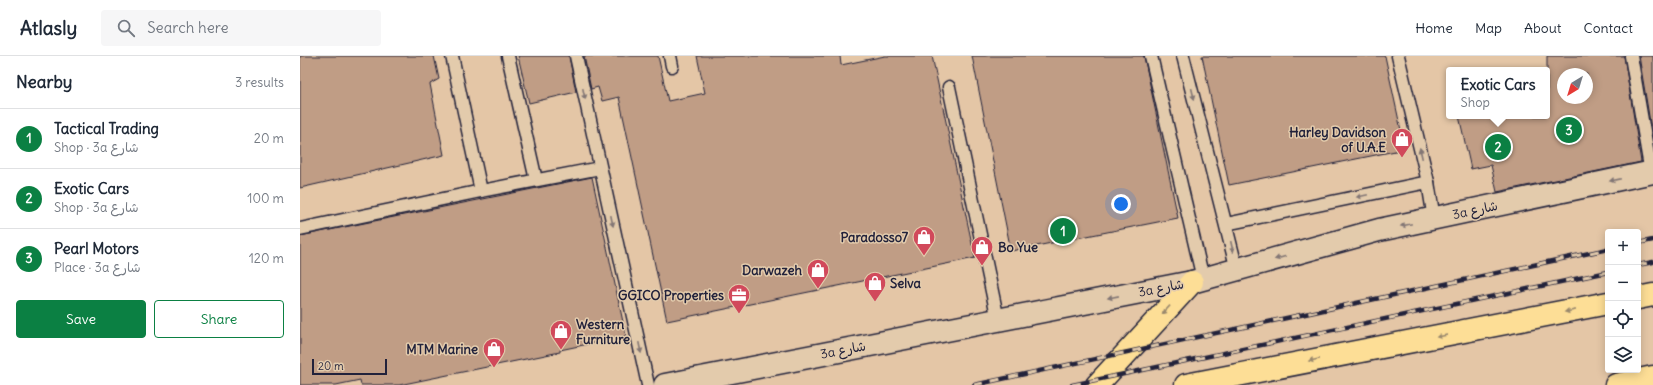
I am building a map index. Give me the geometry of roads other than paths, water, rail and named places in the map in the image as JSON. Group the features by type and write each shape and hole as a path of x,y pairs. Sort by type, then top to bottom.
{"highway":[{"path":"1097,385 1198,280"},
{"path":"1641,297 1653,295"},
{"path":"1186,385 1605,305"},
{"path":"1616,385 1653,377"}],"street":[{"name":"3a شارع","path":"665,385 1198,280 1379,230 1652,172"}],"lane":[{"path":"452,56 481,190"},
{"path":"508,56 536,180"},
{"path":"576,56 648,385"},
{"path":"1151,56 1198,280"},
{"path":"1183,56 1237,270"},
{"path":"1398,56 1428,182 1434,219"},
{"path":"1631,56 1652,172"},
{"path":"949,87 998,320"},
{"path":"300,229 481,190 600,168"},
{"path":"1226,224 1428,182"}],"railway":[{"path":"1641,242 1653,240"},
{"path":"974,385 1605,250"},
{"path":"1641,264 1653,262"},
{"path":"1072,385 1605,273"}],"place":[{"name":"Pearl Motors","path":"1569,130"},
{"name":"Exotic Cars","path":"1498,147"},
{"name":"Harley Davidson of U.A.E","path":"1402,158"},
{"name":"Tactical Trading","path":"1063,231"},
{"name":"Paradosso7","path":"924,256"},
{"name":"Bo Yue","path":"982,266"},
{"name":"Darwazeh","path":"818,290"},
{"name":"Selva","path":"875,302"},
{"name":"GGICO Properties","path":"739,314"},
{"name":"Western Furniture","path":"561,350"},
{"name":"MTM Marine","path":"494,368"}]}
